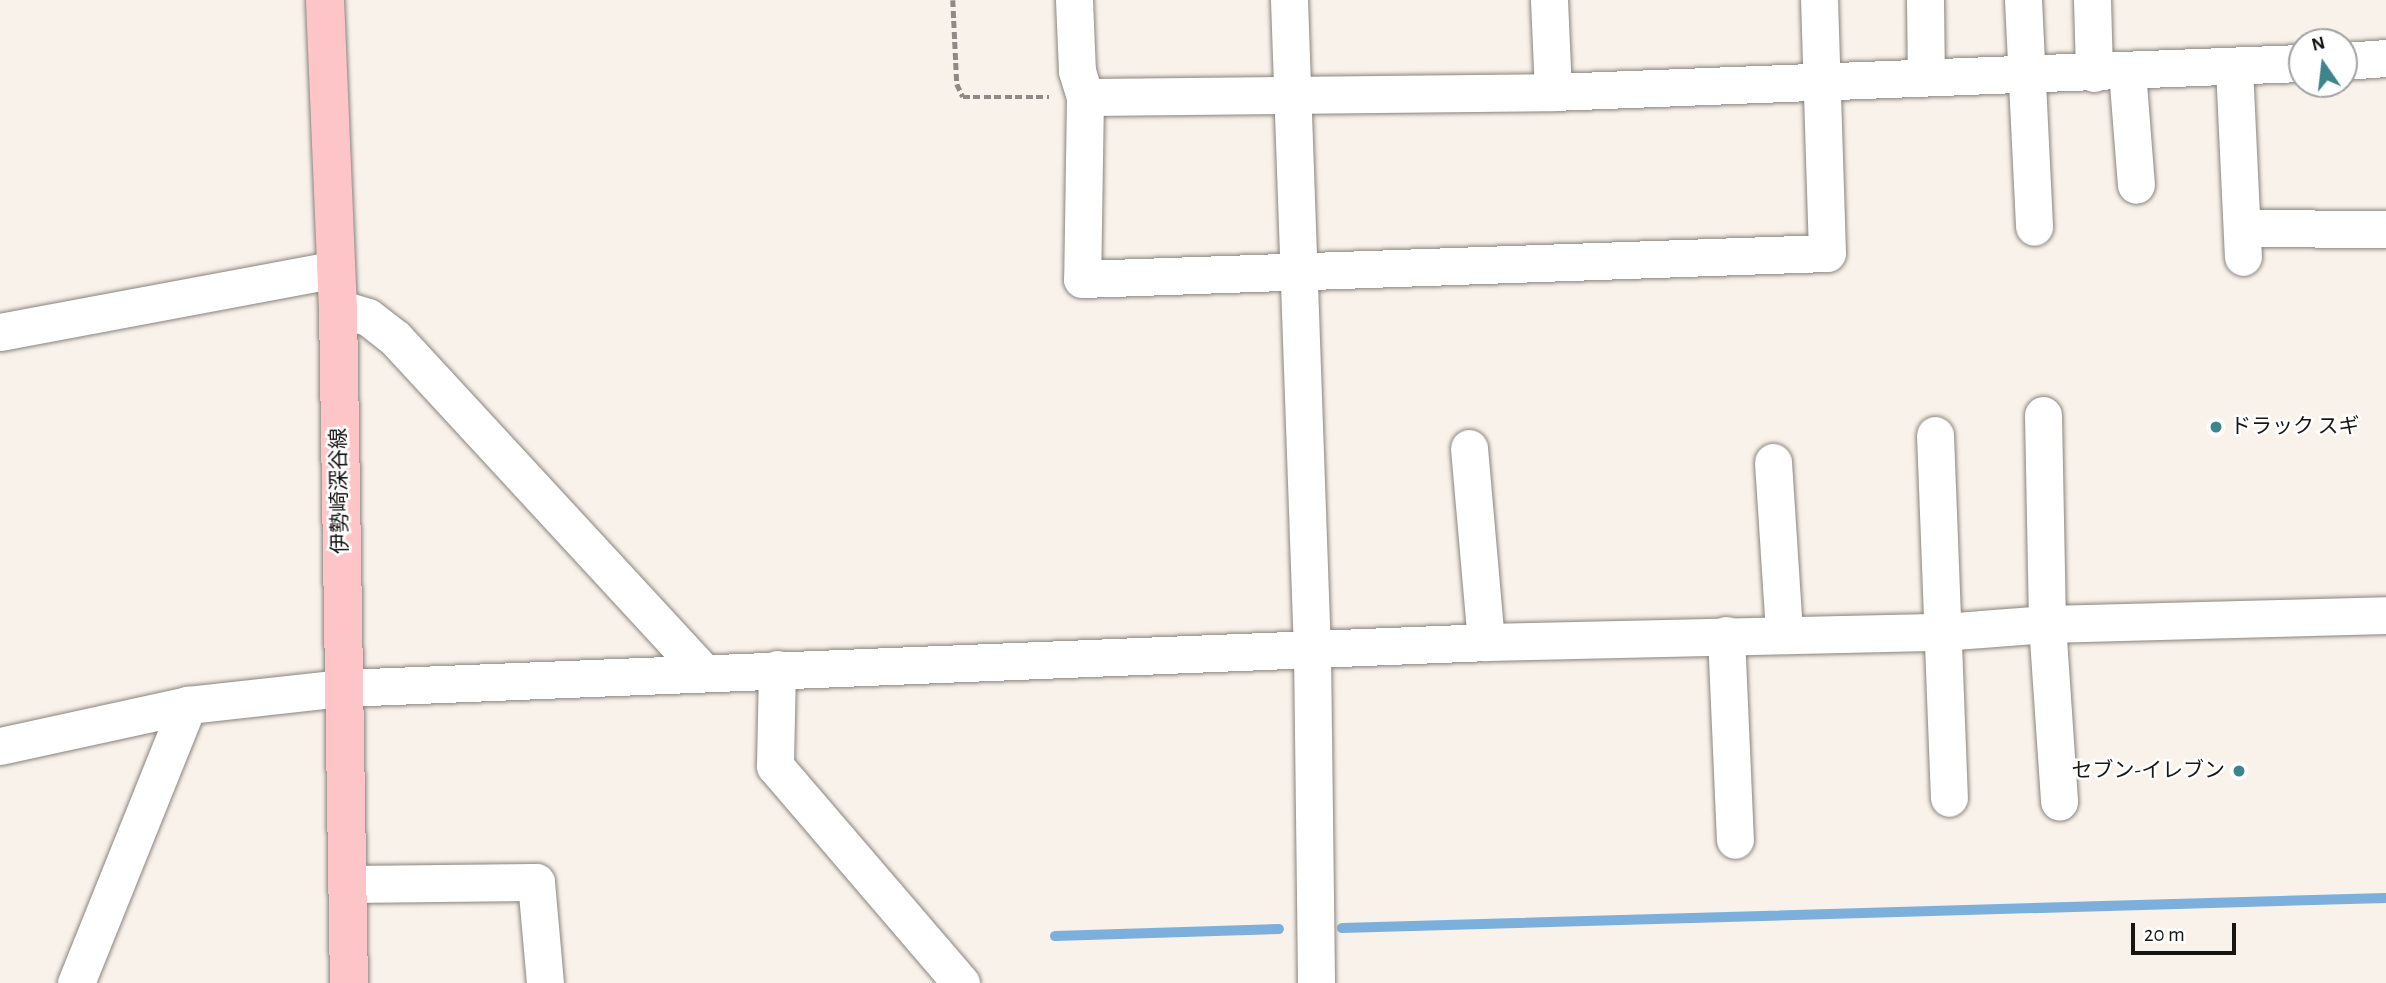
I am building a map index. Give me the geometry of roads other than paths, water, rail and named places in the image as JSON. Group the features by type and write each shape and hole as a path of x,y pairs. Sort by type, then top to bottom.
{"main road":[{"name":"伊勢崎深谷線","path":"324,0 338,308 349,983"}],"street":[{"path":"1074,0 1077,71 1085,97 1082,279 1827,253 1819,0"},
{"path":"1289,0 1312,650 1316,983"},
{"path":"1549,0 1552,92"},
{"path":"1925,0 1926,77"},
{"path":"2023,0 2034,227"},
{"path":"2092,0 2136,185"},
{"path":"2358,60 2386,58"},
{"path":"1085,97 1552,92 2288,64"},
{"path":"2234,67 2243,243 2386,229"},
{"path":"0,332 336,269"},
{"path":"338,308 368,317 394,338 703,672"},
{"path":"2043,415 2047,624 2059,802"},
{"path":"1936,435 1949,798"},
{"path":"1469,448 1486,642"},
{"path":"1773,462 1784,634"},
{"path":"0,746 188,705 343,688 1486,642 1942,632 2047,624 2386,615"},
{"path":"1726,635 1735,840"},
{"path":"777,669 775,766 961,983"},
{"path":"76,983 188,705"},
{"path":"347,884 537,882 545,983"}],"waterway":[{"path":"1342,928 2386,898"},
{"path":"1055,936 1279,929"}],"place":[{"name":"ドラック スギ","path":"2216,427"},
{"name":"セブン-イレブン","path":"2239,771"}]}
